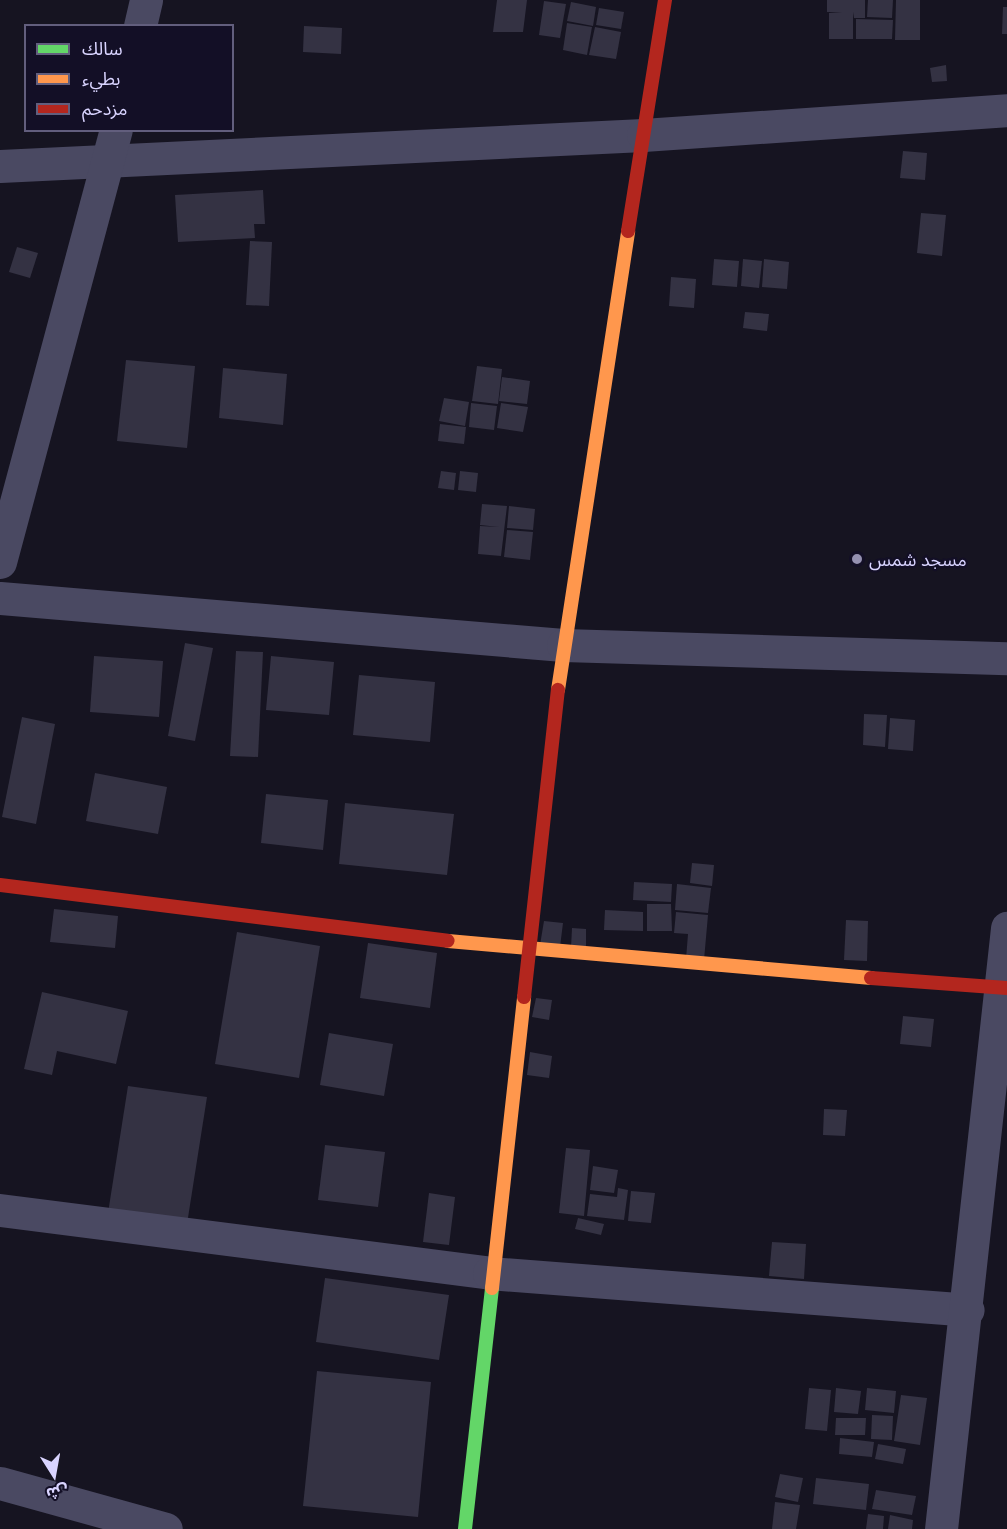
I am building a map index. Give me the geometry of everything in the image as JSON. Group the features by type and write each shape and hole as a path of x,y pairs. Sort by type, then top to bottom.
{"street":[{"path":"140,24 146,0"},
{"path":"465,1529 489,1273 525,951 563,645 665,0"},
{"path":"0,166 113,145 643,135 1007,110"},
{"path":"0,562 113,145"},
{"path":"0,598 563,645 1007,658"},
{"path":"0,885 525,951 1004,988"},
{"path":"942,1529 1004,988 1007,928"},
{"path":"0,1210 489,1273 968,1310"},
{"path":"0,1483 166,1529"}],"building":[{"path":"497,0 527,0 523,32 493,32"},
{"path":"827,0 865,0 865,18 854,18 853,12 853,39 829,39 829,13 842,12 827,12"},
{"path":"868,0 893,0 892,18 867,17"},
{"path":"896,0 920,0 920,40 895,40"},
{"path":"544,1 566,4 560,38 539,35"},
{"path":"571,2 596,7 593,26 567,21"},
{"path":"1003,7 1007,7 1007,34 1002,34"},
{"path":"599,8 624,12 621,29 596,25"},
{"path":"856,19 893,20 892,39 856,39"},
{"path":"567,23 592,27 587,55 563,50"},
{"path":"304,26 342,28 341,54 303,52"},
{"path":"595,27 621,32 616,59 589,55"},
{"path":"946,65 947,81 932,82 930,68"},
{"path":"903,151 927,153 925,180 900,178"},
{"path":"263,190 265,224 254,224 255,238 178,242 175,195"},
{"path":"921,213 946,215 942,256 917,253"},
{"path":"250,241 272,242 269,306 246,305"},
{"path":"17,247 38,253 30,278 9,272"},
{"path":"714,259 739,261 737,287 712,285"},
{"path":"743,259 762,261 759,288 741,286"},
{"path":"764,259 789,262 787,289 762,287"},
{"path":"671,277 696,279 694,308 669,306"},
{"path":"745,312 769,314 767,331 743,328"},
{"path":"126,360 195,366 187,448 117,441"},
{"path":"477,366 502,369 498,404 472,401"},
{"path":"223,368 287,374 283,425 219,418"},
{"path":"502,377 530,381 527,404 499,401"},
{"path":"444,398 469,402 465,426 439,421"},
{"path":"471,403 497,406 494,430 469,427"},
{"path":"501,403 528,407 523,432 497,428"},
{"path":"440,424 466,427 464,444 438,441"},
{"path":"441,471 456,473 454,490 438,488"},
{"path":"460,471 478,473 476,492 458,490"},
{"path":"482,504 507,506 501,556 478,554 480,526 499,527 480,525"},
{"path":"509,506 535,509 533,530 507,528"},
{"path":"507,530 533,532 530,560 504,557"},
{"path":"185,643 213,648 195,741 168,736"},
{"path":"236,651 263,652 258,757 230,756"},
{"path":"94,656 163,661 159,717 90,712"},
{"path":"271,656 334,662 329,715 266,710"},
{"path":"359,675 435,682 430,742 353,735"},
{"path":"864,714 887,715 885,747 863,745"},
{"path":"22,717 55,724 36,824 2,817"},
{"path":"890,718 915,720 913,751 888,749"},
{"path":"95,773 167,787 158,834 86,821"},
{"path":"266,794 328,800 323,850 261,843"},
{"path":"345,803 454,814 447,875 339,864"},
{"path":"692,863 714,865 712,886 690,883"},
{"path":"634,882 672,884 671,902 633,900"},
{"path":"677,884 711,888 708,913 675,910"},
{"path":"647,904 671,904 672,931 647,931"},
{"path":"54,909 118,916 115,948 50,942"},
{"path":"605,910 643,912 643,931 604,930"},
{"path":"676,912 708,915 704,960 686,959 688,934 674,933"},
{"path":"846,920 868,921 867,961 844,960"},
{"path":"544,921 563,923 560,947 540,945"},
{"path":"572,928 586,929 586,949 571,948"},
{"path":"237,932 320,946 299,1078 215,1064"},
{"path":"368,943 437,953 430,1008 360,998"},
{"path":"42,992 128,1011 116,1064 57,1051 52,1075 24,1069"},
{"path":"536,998 552,1000 549,1020 532,1017"},
{"path":"903,1016 934,1019 931,1047 900,1044"},
{"path":"329,1033 393,1044 384,1096 320,1085"},
{"path":"530,1052 552,1056 549,1078 527,1075"},
{"path":"128,1086 207,1097 187,1224 108,1213"},
{"path":"824,1109 847,1110 845,1136 823,1135"},
{"path":"325,1145 385,1152 378,1207 318,1200"},
{"path":"566,1148 590,1150 584,1216 559,1213"},
{"path":"593,1166 618,1170 614,1193 590,1190"},
{"path":"618,1188 628,1190 624,1220 587,1216 590,1194 617,1197"},
{"path":"631,1191 655,1193 651,1223 628,1221"},
{"path":"429,1193 455,1197 449,1245 423,1242"},
{"path":"578,1218 604,1224 601,1235 575,1229"},
{"path":"772,1242 806,1244 804,1279 769,1276"},
{"path":"325,1278 449,1295 439,1360 316,1342"},
{"path":"317,1371 431,1382 418,1517 303,1506"},
{"path":"809,1388 831,1390 827,1431 805,1429"},
{"path":"836,1388 861,1391 858,1414 834,1412"},
{"path":"867,1388 896,1391 894,1413 865,1410"},
{"path":"901,1395 927,1398 920,1445 894,1441"},
{"path":"872,1415 893,1416 892,1440 871,1439"},
{"path":"836,1418 866,1418 865,1435 835,1435"},
{"path":"840,1438 874,1442 872,1457 839,1454"},
{"path":"878,1444 906,1449 903,1464 875,1459"},
{"path":"780,1474 803,1478 798,1502 775,1497"},
{"path":"816,1478 869,1484 866,1510 813,1504"},
{"path":"876,1490 916,1496 912,1515 872,1509"},
{"path":"775,1502 800,1505 796,1529 772,1529"},
{"path":"868,1514 884,1516 883,1529 866,1529"},
{"path":"890,1515 913,1520 912,1529 888,1529"}],"traffic: fast":[{"path":"465,1529 492,1288"}],"traffic: slow":[{"path":"558,690 628,231"},
{"path":"448,941 871,978"},
{"path":"492,1288 524,997"}],"traffic: jam":[{"path":"628,231 665,0"},
{"path":"524,997 558,690"},
{"path":"0,885 448,941"},
{"path":"871,978 1007,988"}],"place":[{"name":"مسجد شمس","path":"857,559"}]}
